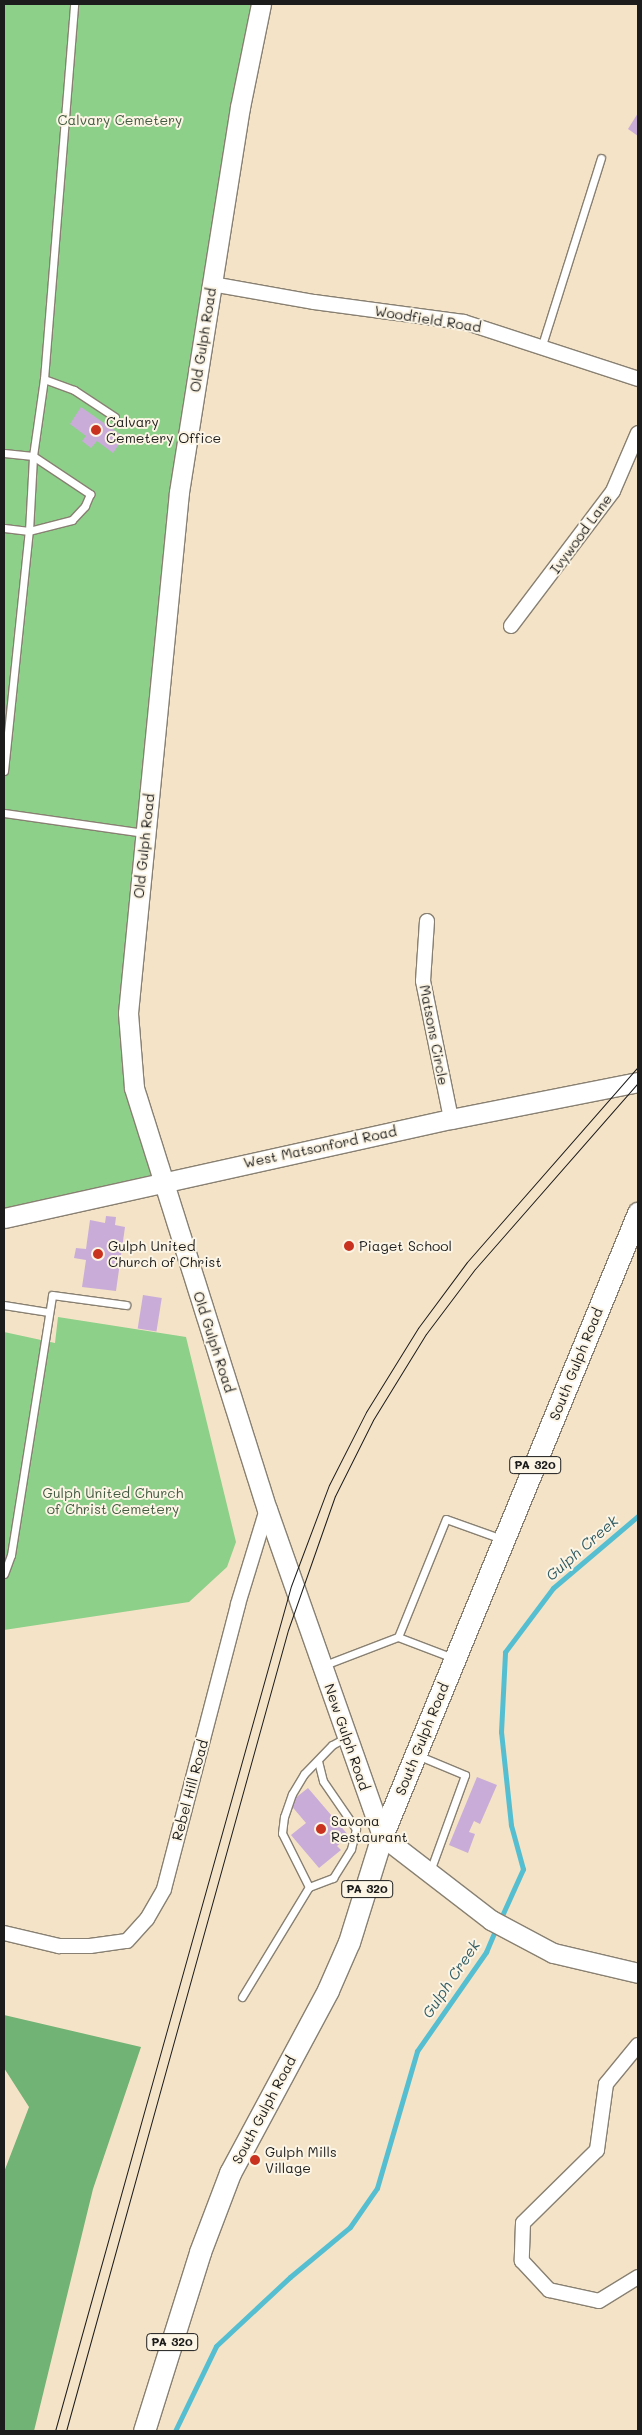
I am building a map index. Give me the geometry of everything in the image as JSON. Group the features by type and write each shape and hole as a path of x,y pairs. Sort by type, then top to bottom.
{"main road":[{"name":"South Gulph Road","path":"144,2431 200,2252 230,2173 331,1982 361,1907 382,1836 638,1213"}],"street":[{"name":"Old Gulph Road","path":"261,4 240,107 179,492 128,1013 130,1060 134,1088 267,1509 322,1666"},
{"name":"Woodfield Road","path":"212,284 314,302 464,322 542,345 638,379"},
{"name":"Ivywood Lane","path":"510,626 613,491 638,433"},
{"name":"Matsons Circle","path":"427,921 423,982 451,1119"},
{"name":"West Matsonford Road","path":"4,1218 163,1181 451,1119 638,1082"},
{"name":"Rebel Hill Road","path":"4,1933 59,1946 90,1946 127,1941 147,1919 164,1889 238,1604 267,1509"},
{"name":"New Gulph Road","path":"322,1666 382,1836"},
{"path":"382,1836 491,1920 553,1954 638,1973"},
{"path":"638,2046 606,2084 597,2150 523,2223 522,2261 550,2290 599,2301 638,2277"}],"lane":[{"path":"4,771 29,531 33,456 44,379 74,4"},
{"path":"542,345 601,158"},
{"path":"44,379 74,390 115,417"},
{"path":"4,453 33,456 90,494 85,506 72,520 29,531 4,528"},
{"path":"4,813 145,833"},
{"path":"4,1574 11,1555 52,1295 126,1305"},
{"path":"4,1305 48,1312"},
{"path":"398,1637 446,1519 504,1540"},
{"path":"322,1666 398,1637 455,1659"},
{"path":"308,1887 282,1833 292,1794 304,1774 332,1745 347,1737"},
{"path":"415,1755 465,1775 429,1874"},
{"path":"242,1997 308,1887 333,1878 352,1849 356,1829 323,1781 318,1761"}],"green space":[{"name":"Calvary Cemetery","path":"4,4 261,4 179,492 128,1013 163,1181 4,1218"},
{"name":"Gulph United Church of Christ Cemetery","path":"58,1317 186,1337 236,1542 227,1567 189,1602 4,1630 4,1332 55,1343"},
{"path":"4,2015 141,2047 93,2189 34,2431 4,2431 4,2172 29,2107 4,2068"}],"building":[{"path":"638,113 638,136 628,129"},
{"name":"Calvary Cemetery Office","path":"81,407 124,437 113,453 97,441 91,448 82,441 86,436 70,424"},
{"name":"Gulph United Church of Christ","path":"106,1216 116,1217 115,1225 125,1227 116,1291 82,1287 86,1260 74,1258 76,1248 86,1249 90,1220 105,1223"},
{"path":"143,1295 162,1298 156,1332 138,1329"},
{"path":"477,1777 497,1785 480,1824 474,1821 469,1832 475,1834 468,1853 449,1845"},
{"name":"Savona Restaurant","path":"308,1788 349,1836 337,1846 341,1850 319,1868 291,1835 306,1823 289,1803"}],"waterway":[{"name":"Gulph Creek","path":"500,1920 523,1869 511,1825 501,1732 505,1652 553,1588 638,1516"},
{"name":"Gulph Creek","path":"175,2431 216,2346 290,2277 350,2227 377,2188 417,2051 486,1952 496,1928"}],"tram line":[{"path":"55,2431 291,1586 329,1485 366,1412 418,1328 467,1262 638,1067"},
{"path":"66,2431 288,1630 335,1496 373,1420 426,1334 475,1269 638,1083"}],"place":[{"name":"Calvary Cemetery Office","path":"96,430"},
{"name":"Piaget School","path":"349,1246"},
{"name":"Gulph United Church of Christ","path":"98,1254"},
{"name":"Savona Restaurant","path":"321,1829"},
{"name":"Gulph Mills Village","path":"255,2160"}]}
